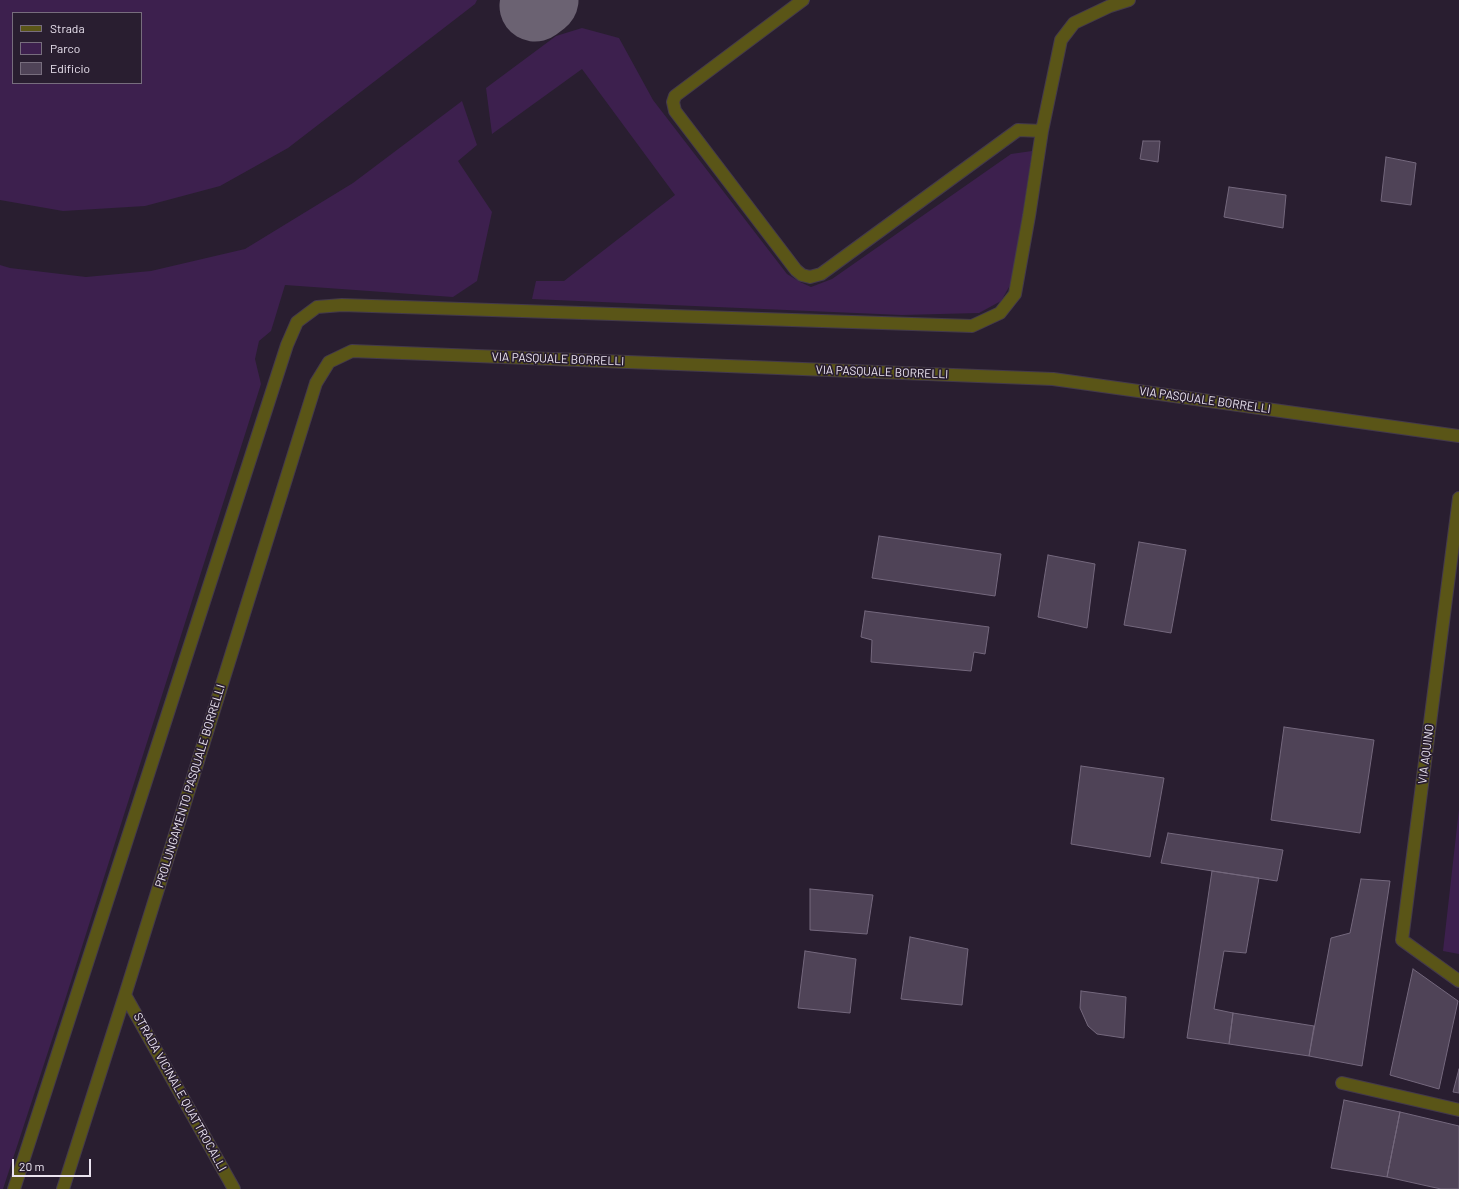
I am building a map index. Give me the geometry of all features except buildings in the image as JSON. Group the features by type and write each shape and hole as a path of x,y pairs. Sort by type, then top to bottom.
{"street":[{"path":"803,0 675,96 673,102 675,111 796,270 802,275 810,277 821,274 1018,130 1042,131"},
{"path":"14,1189 285,352 297,322 317,307 342,305 972,326 1000,313 1015,294 1042,131 1062,40 1074,22 1110,6 1130,0"},
{"name":"VIA PASQUALE BORRELLI","path":"316,383 329,362 352,351 1053,379 1459,436"},
{"name":"PROLUNGAMENTO PASQUALE BORRELLI","path":"62,1189 125,995 316,383"},
{"name":"VIA AQUINO","path":"1459,498 1402,940 1459,981"},
{"name":"STRADA VICINALE QUATTROCALLI","path":"125,995 234,1189"},
{"path":"1342,1084 1459,1110"}],"green space":[{"path":"0,0 477,0 475,4 288,148 220,186 145,206 63,211 0,200"},
{"path":"582,28 619,38 653,100 787,274 811,287 832,279 1011,154 1032,151 1013,280 1001,301 979,313 902,315 532,299 536,281 564,281 675,195 582,69 492,134 486,88 556,36"},
{"path":"462,101 477,145 458,161 492,212 477,281 453,297 285,285 271,331 259,341 255,359 261,384 65,1000 3,1189 0,1189 0,265 10,268 86,277 151,271 245,249 353,183"},
{"path":"1459,809 1459,954 1443,951"}],"taxiway":[{"path":"535,6 543,0"}]}
